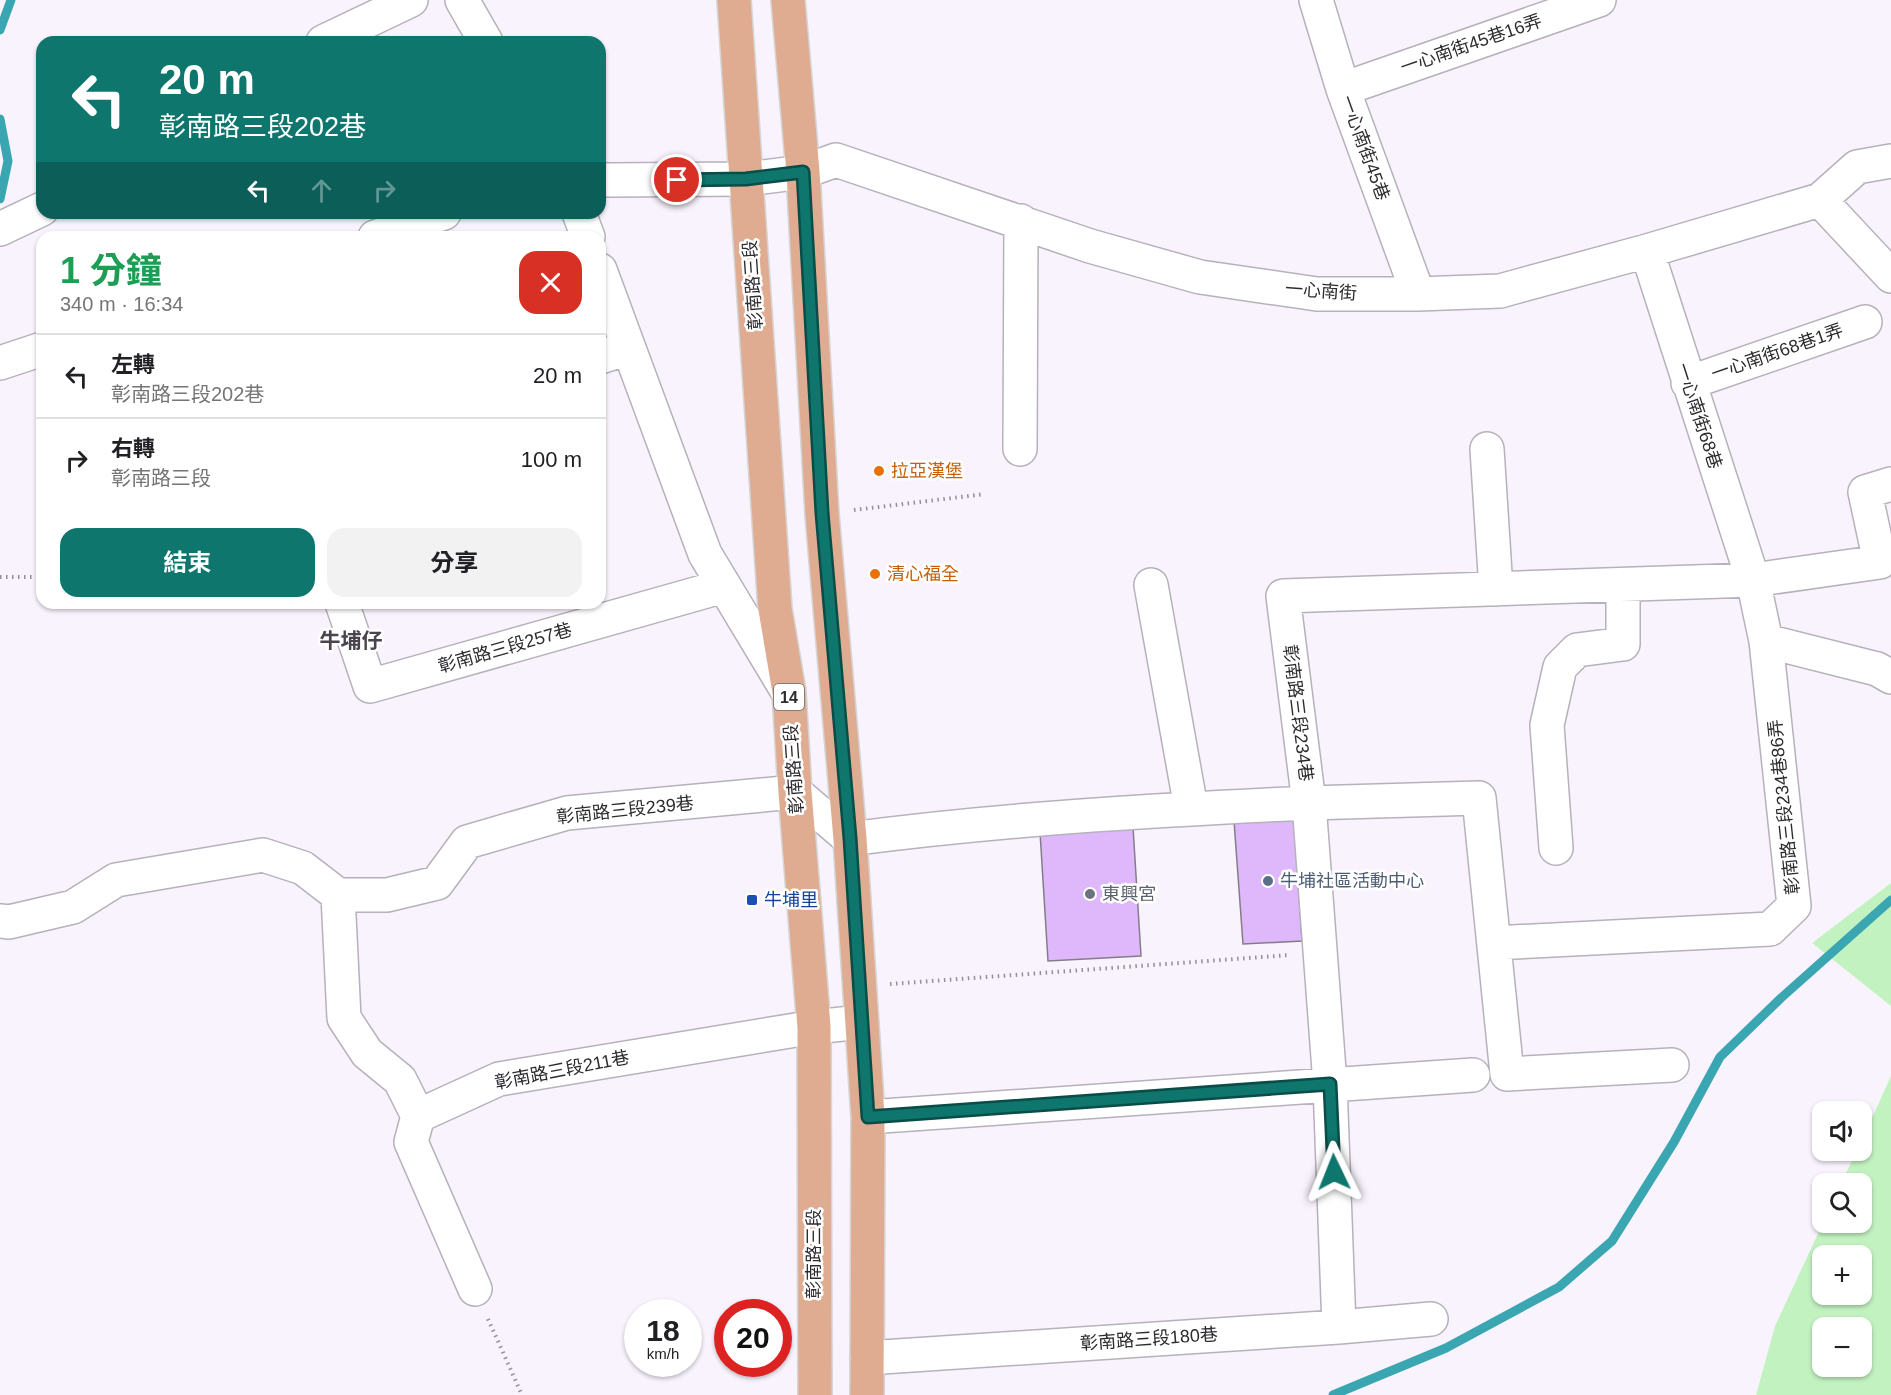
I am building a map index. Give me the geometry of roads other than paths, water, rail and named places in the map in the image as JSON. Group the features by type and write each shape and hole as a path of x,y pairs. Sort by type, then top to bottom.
{"main road":[{"name":"彰南路三段","path":"734,0 775,609 789,692 814,1027 815,1395"},
{"path":"788,0 803,172 822,513 850,838 868,1117 867,1395"}],"street":[{"path":"336,36 411,0"},
{"path":"462,0 483,36"},
{"name":"一心南街45巷","path":"1316,0 1343,89 1418,294"},
{"name":"一心南街45巷16弄","path":"1343,89 1599,0"},
{"name":"一心南街","path":"606,179 746,179 803,172 836,160 1090,246 1200,277 1317,294 1418,294 1500,291 1647,251 1820,200 1857,167 1891,161"},
{"path":"1820,200 1891,276"},
{"path":"0,229 36,212"},
{"path":"392,231 427,219"},
{"path":"1020,449 1021,221"},
{"name":"一心南街68巷","path":"1647,251 1753,580"},
{"path":"606,305 614,352 705,554 789,692"},
{"name":"一心南街68巷1弄","path":"1688,383 1865,322"},
{"path":"0,363 36,351"},
{"path":"1487,449 1496,589"},
{"name":"彰南路三段234巷","path":"850,838 908,831 1191,808 1309,803 1282,596 1753,580 1880,562 1865,492 1891,484"},
{"name":"彰南路三段234巷86弄","path":"1494,943 1770,929 1794,906 1766,641 1753,580"},
{"path":"1151,585 1191,808"},
{"path":"1556,848 1547,724 1560,668 1577,650 1623,644 1623,585"},
{"name":"彰南路三段257巷","path":"344,609 370,686 724,586"},
{"path":"1766,641 1886,668"},
{"path":"795,792 850,838"},
{"name":"彰南路三段239巷","path":"339,895 387,896 436,884 467,842 567,813 795,792"},
{"path":"1340,1327 1330,1084 1309,803 1479,798 1507,1074 1672,1065"},
{"path":"0,921 9,922 73,907 116,880 263,855 303,868 339,895 345,1018 367,1053 400,1080 418,1116 411,1142 475,1289"},
{"name":"彰南路三段211巷","path":"418,1116 499,1079 814,1027 861,1022"},
{"path":"868,1117 1473,1075"},
{"name":"彰南路三段180巷","path":"867,1358 1431,1319"}],"waterway":[{"path":"0,30 11,0"},
{"path":"0,119 8,161 0,199"},
{"path":"1333,1395 1446,1348 1559,1287 1612,1241 1674,1142 1720,1057 1781,998 1891,900"}],"place":[{"name":"拉亞漢堡","path":"879,471"},
{"name":"清心福全","path":"875,574"},
{"name":"牛埔社區活動中心","path":"1268,881"},
{"name":"東興宮","path":"1090,894"},
{"name":"牛埔里","path":"752,900"}],"district":[{"name":"牛埔仔","path":"351,641"}]}
